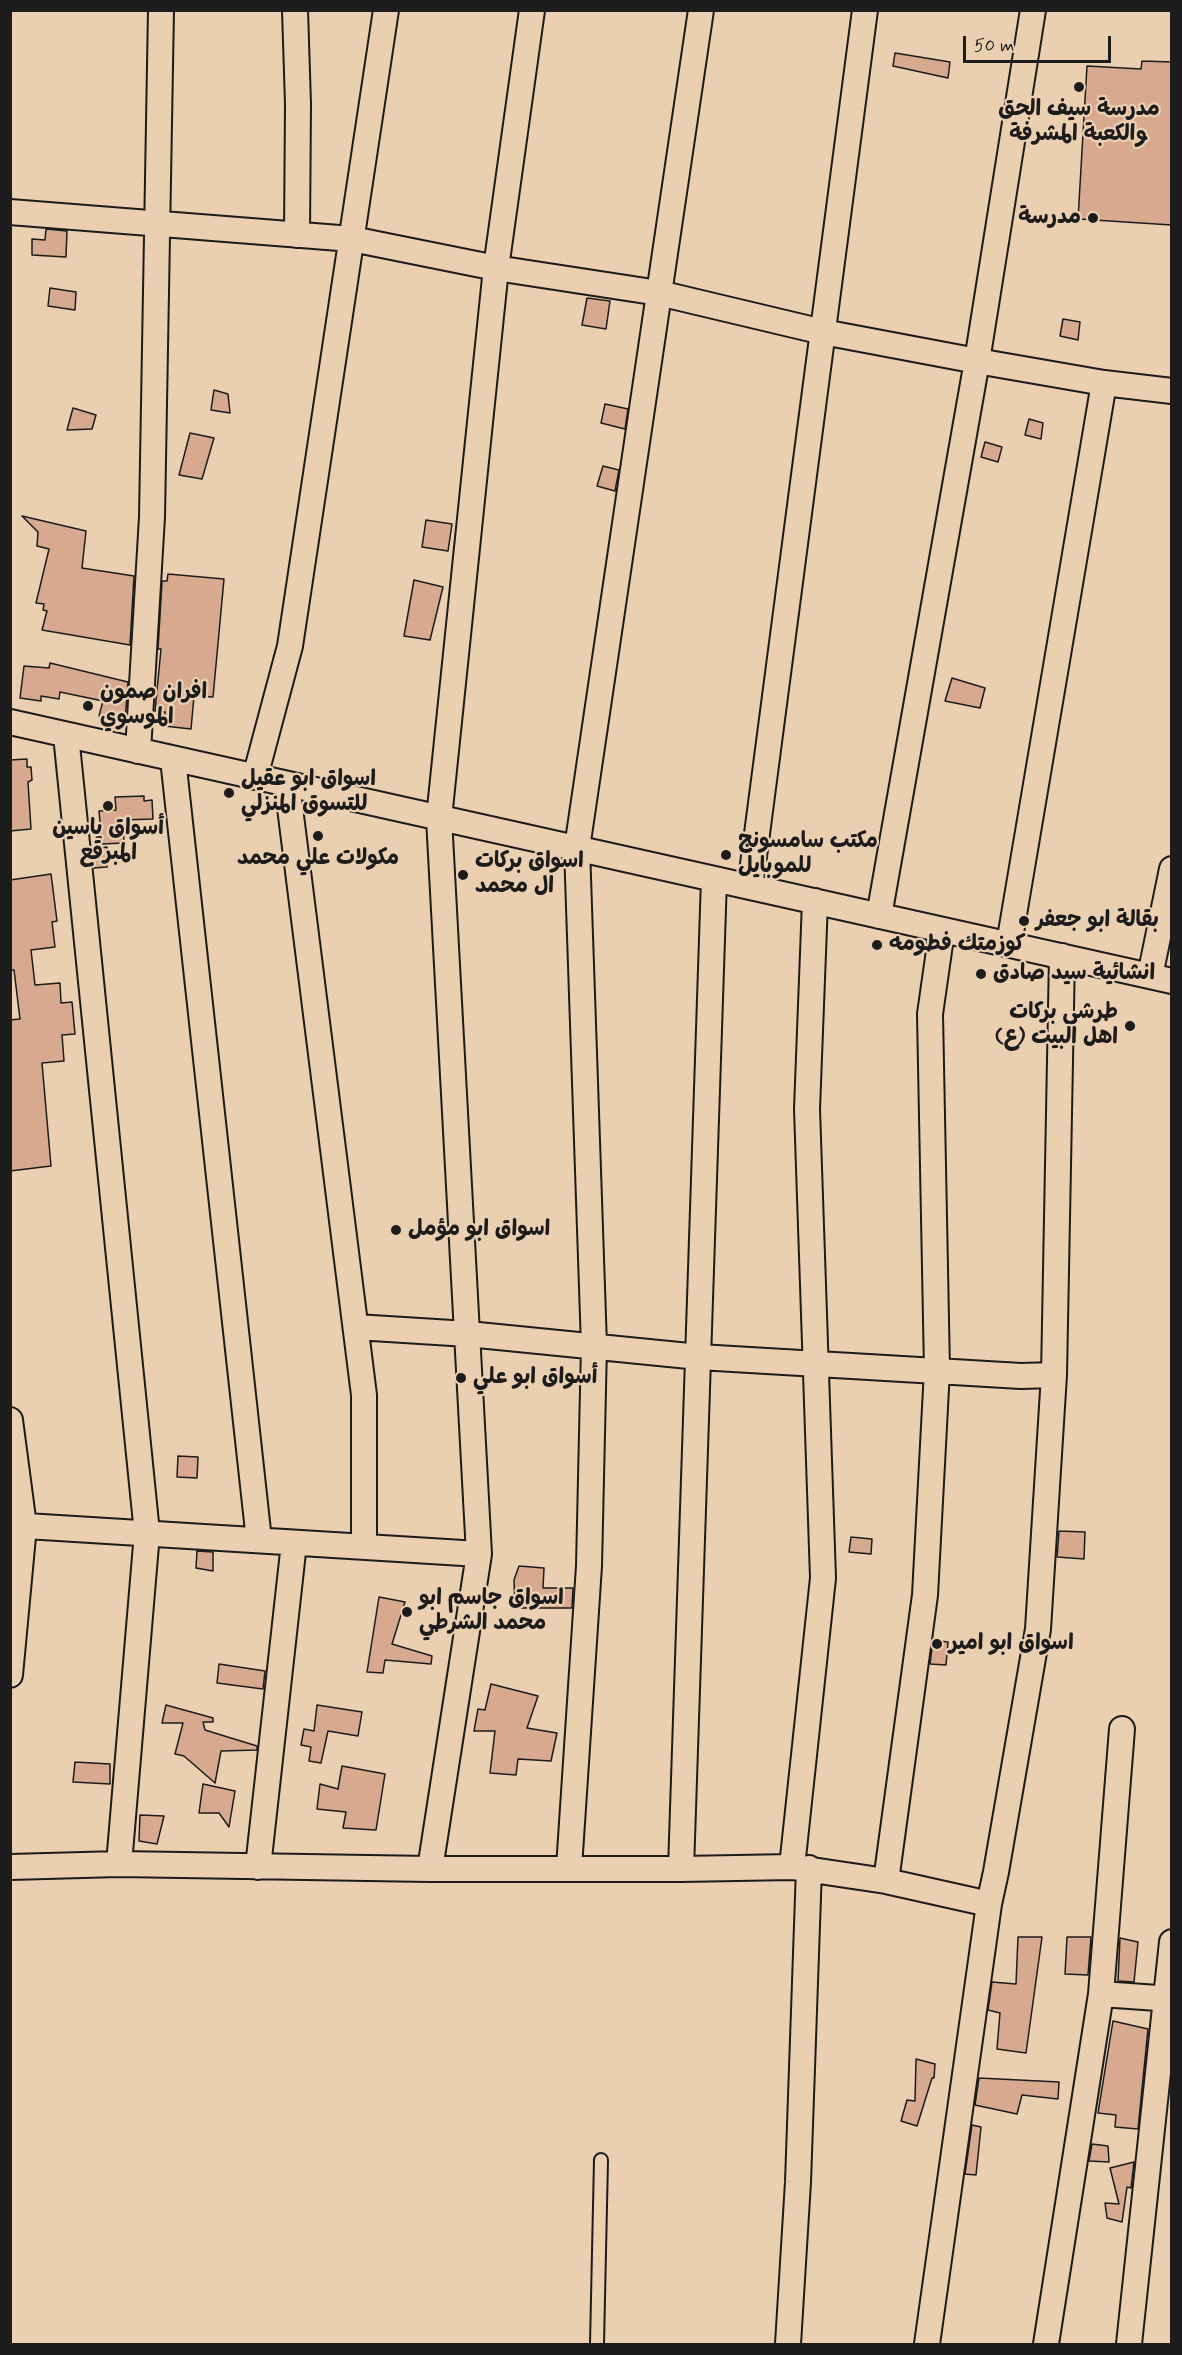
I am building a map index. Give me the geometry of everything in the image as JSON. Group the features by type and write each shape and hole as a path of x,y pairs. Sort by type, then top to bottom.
{"street":[{"path":"138,751 152,517 161,10"},
{"path":"295,10 298,104 297,235"},
{"path":"255,777 290,645 386,10"},
{"path":"430,1869 479,1554 439,818 496,268 532,10"},
{"path":"569,1868 589,1566 594,1346 577,848 701,10"},
{"path":"750,887 865,10"},
{"path":"879,916 977,361 1034,10"},
{"path":"10,212 352,239 496,268 659,293 823,332 977,361 1104,384 1172,391"},
{"path":"1009,944 1104,384"},
{"path":"10,722 1161,978 1172,869"},
{"path":"66,735 147,1533 119,1864"},
{"path":"173,759 259,1540"},
{"path":"287,784 364,1395 364,1547"},
{"path":"681,1869 714,879"},
{"path":"788,2344 798,2182 800,1867 823,1578 807,1109 815,901"},
{"path":"886,1881 925,1595 937,1370 930,1014 942,930"},
{"path":"927,2344 989,1904 1038,1629 1054,1375 1062,956"},
{"path":"356,1327 468,1334 699,1357 1021,1376 1054,1375"},
{"path":"10,1420 17,1525 10,1676"},
{"path":"17,1525 479,1554"},
{"path":"258,1867 294,1543"},
{"path":"1046,2344 1101,1994 1122,1730"},
{"path":"10,1867 119,1864 430,1869 800,1867 886,1881 989,1904"},
{"path":"1129,2344 1169,1998 1172,1942"},
{"path":"1101,1994 1169,1998"}],"lane":[{"path":"597,2344 601,2160"}],"building":[{"path":"895,53 950,62 948,78 893,66"},
{"path":"1142,61 1172,62 1172,225 1078,219 1087,66 1141,69"},
{"path":"46,229 67,231 66,257 32,255 32,239 45,240"},
{"path":"50,288 76,292 75,310 48,306"},
{"path":"587,298 610,301 606,329 582,325"},
{"path":"1063,319 1080,322 1078,340 1060,336"},
{"path":"214,390 228,394 230,413 211,410"},
{"path":"605,404 628,409 625,429 601,423"},
{"path":"73,408 96,415 92,429 67,430"},
{"path":"1029,419 1043,423 1041,439 1025,435"},
{"path":"190,433 214,438 202,479 179,475"},
{"path":"985,442 1002,447 998,462 981,457"},
{"path":"603,466 619,470 615,491 597,486"},
{"path":"22,516 86,531 82,568 134,576 130,645 42,630 47,611 43,610 44,604 36,603 49,549 37,546 38,532"},
{"path":"426,520 452,524 448,551 422,547"},
{"path":"168,574 224,579 213,697 194,696 191,729 164,726 165,712 155,711 161,649 158,649 162,581 167,581"},
{"path":"414,580 443,587 430,640 404,636"},
{"path":"50,663 128,682 125,721 99,716 103,701 60,692 59,699 41,696 41,701 20,698 24,666 49,668"},
{"path":"952,678 985,688 980,708 945,701"},
{"path":"27,759 27,767 31,767 32,780 28,782 31,829 10,831 10,760"},
{"path":"144,796 144,801 152,800 153,819 123,820 124,843 102,844 99,811 116,810 115,797"},
{"path":"107,847 107,867 94,868 92,849"},
{"path":"51,874 57,921 52,922 55,947 31,950 35,985 60,983 61,1003 72,1002 75,1034 62,1035 64,1061 42,1063 51,1166 10,1171 10,1020 20,1019 14,970 10,970 10,880"},
{"path":"178,1456 198,1457 197,1478 177,1477"},
{"path":"1059,1531 1085,1532 1084,1559 1057,1557"},
{"path":"851,1537 872,1539 871,1554 849,1552"},
{"path":"197,1551 213,1552 213,1571 196,1568"},
{"path":"519,1566 544,1568 543,1588 573,1588 572,1608 515,1608 514,1580"},
{"path":"379,1597 405,1602 392,1644 432,1656 431,1664 385,1660 383,1673 367,1672"},
{"path":"933,1640 948,1642 946,1665 930,1664"},
{"path":"219,1664 265,1671 263,1689 217,1683"},
{"path":"491,1684 538,1696 527,1728 557,1733 551,1761 518,1759 516,1775 490,1773 495,1731 474,1731 478,1709 485,1710"},
{"path":"166,1705 213,1718 213,1722 203,1722 205,1730 257,1746 257,1750 221,1751 215,1783 184,1756 175,1754 183,1723 162,1723"},
{"path":"317,1705 362,1712 358,1736 328,1731 321,1763 309,1761 311,1747 301,1745 304,1729 314,1731"},
{"path":"75,1762 110,1764 110,1784 73,1782"},
{"path":"342,1766 385,1774 376,1830 343,1828 346,1812 317,1809 320,1784 338,1789"},
{"path":"203,1784 235,1791 229,1827 219,1813 199,1813"},
{"path":"140,1815 164,1816 157,1844 139,1841"},
{"path":"1018,1937 1042,1937 1026,2053 997,2049 1000,2013 988,2010 992,1982 1016,1984"},
{"path":"1067,1937 1091,1937 1088,1975 1065,1974"},
{"path":"1120,1938 1138,1942 1134,1982 1118,1981"},
{"path":"1113,2021 1148,2029 1138,2129 1115,2127 1116,2115 1098,2113"},
{"path":"916,2059 935,2064 934,2078 932,2078 917,2126 901,2121 907,2100 915,2101"},
{"path":"979,2078 1059,2082 1058,2099 1022,2095 1017,2114 975,2105"},
{"path":"972,2125 981,2127 976,2175 965,2174"},
{"path":"1092,2144 1108,2146 1109,2162 1089,2161"},
{"path":"1134,2162 1131,2188 1127,2187 1122,2222 1107,2218 1105,2203 1119,2204 1110,2168"}],"place":[{"name":"مدرسة سيف الحق والكعبة المشرفة","path":"1079,87"},
{"name":"مدرسة","path":"1093,218"},
{"name":"افران صمون الموسوي","path":"88,706"},
{"name":"اسواق ابو عقيل للتسوق المنزلي","path":"229,793"},
{"name":"أسواق ياسين المبرقع","path":"108,806"},
{"name":"مكولات علي محمد","path":"318,836"},
{"name":"مكتب سامسونج للموبايل","path":"726,855"},
{"name":"اسواق بركات ال محمد","path":"463,875"},
{"name":"بقالة ابو جعفر","path":"1024,921"},
{"name":"كوزمتك فطومه","path":"877,945"},
{"name":"انشائية سيد صادق","path":"981,974"},
{"name":"طرشي بركات اهل البيت (ع)","path":"1130,1026"},
{"name":"اسواق ابو مؤمل","path":"396,1230"},
{"name":"أسواق ابو علي","path":"461,1378"},
{"name":"اسواق جاسم ابو محمد الشرطي","path":"407,1612"},
{"name":"اسواق ابو امير","path":"937,1644"}]}
